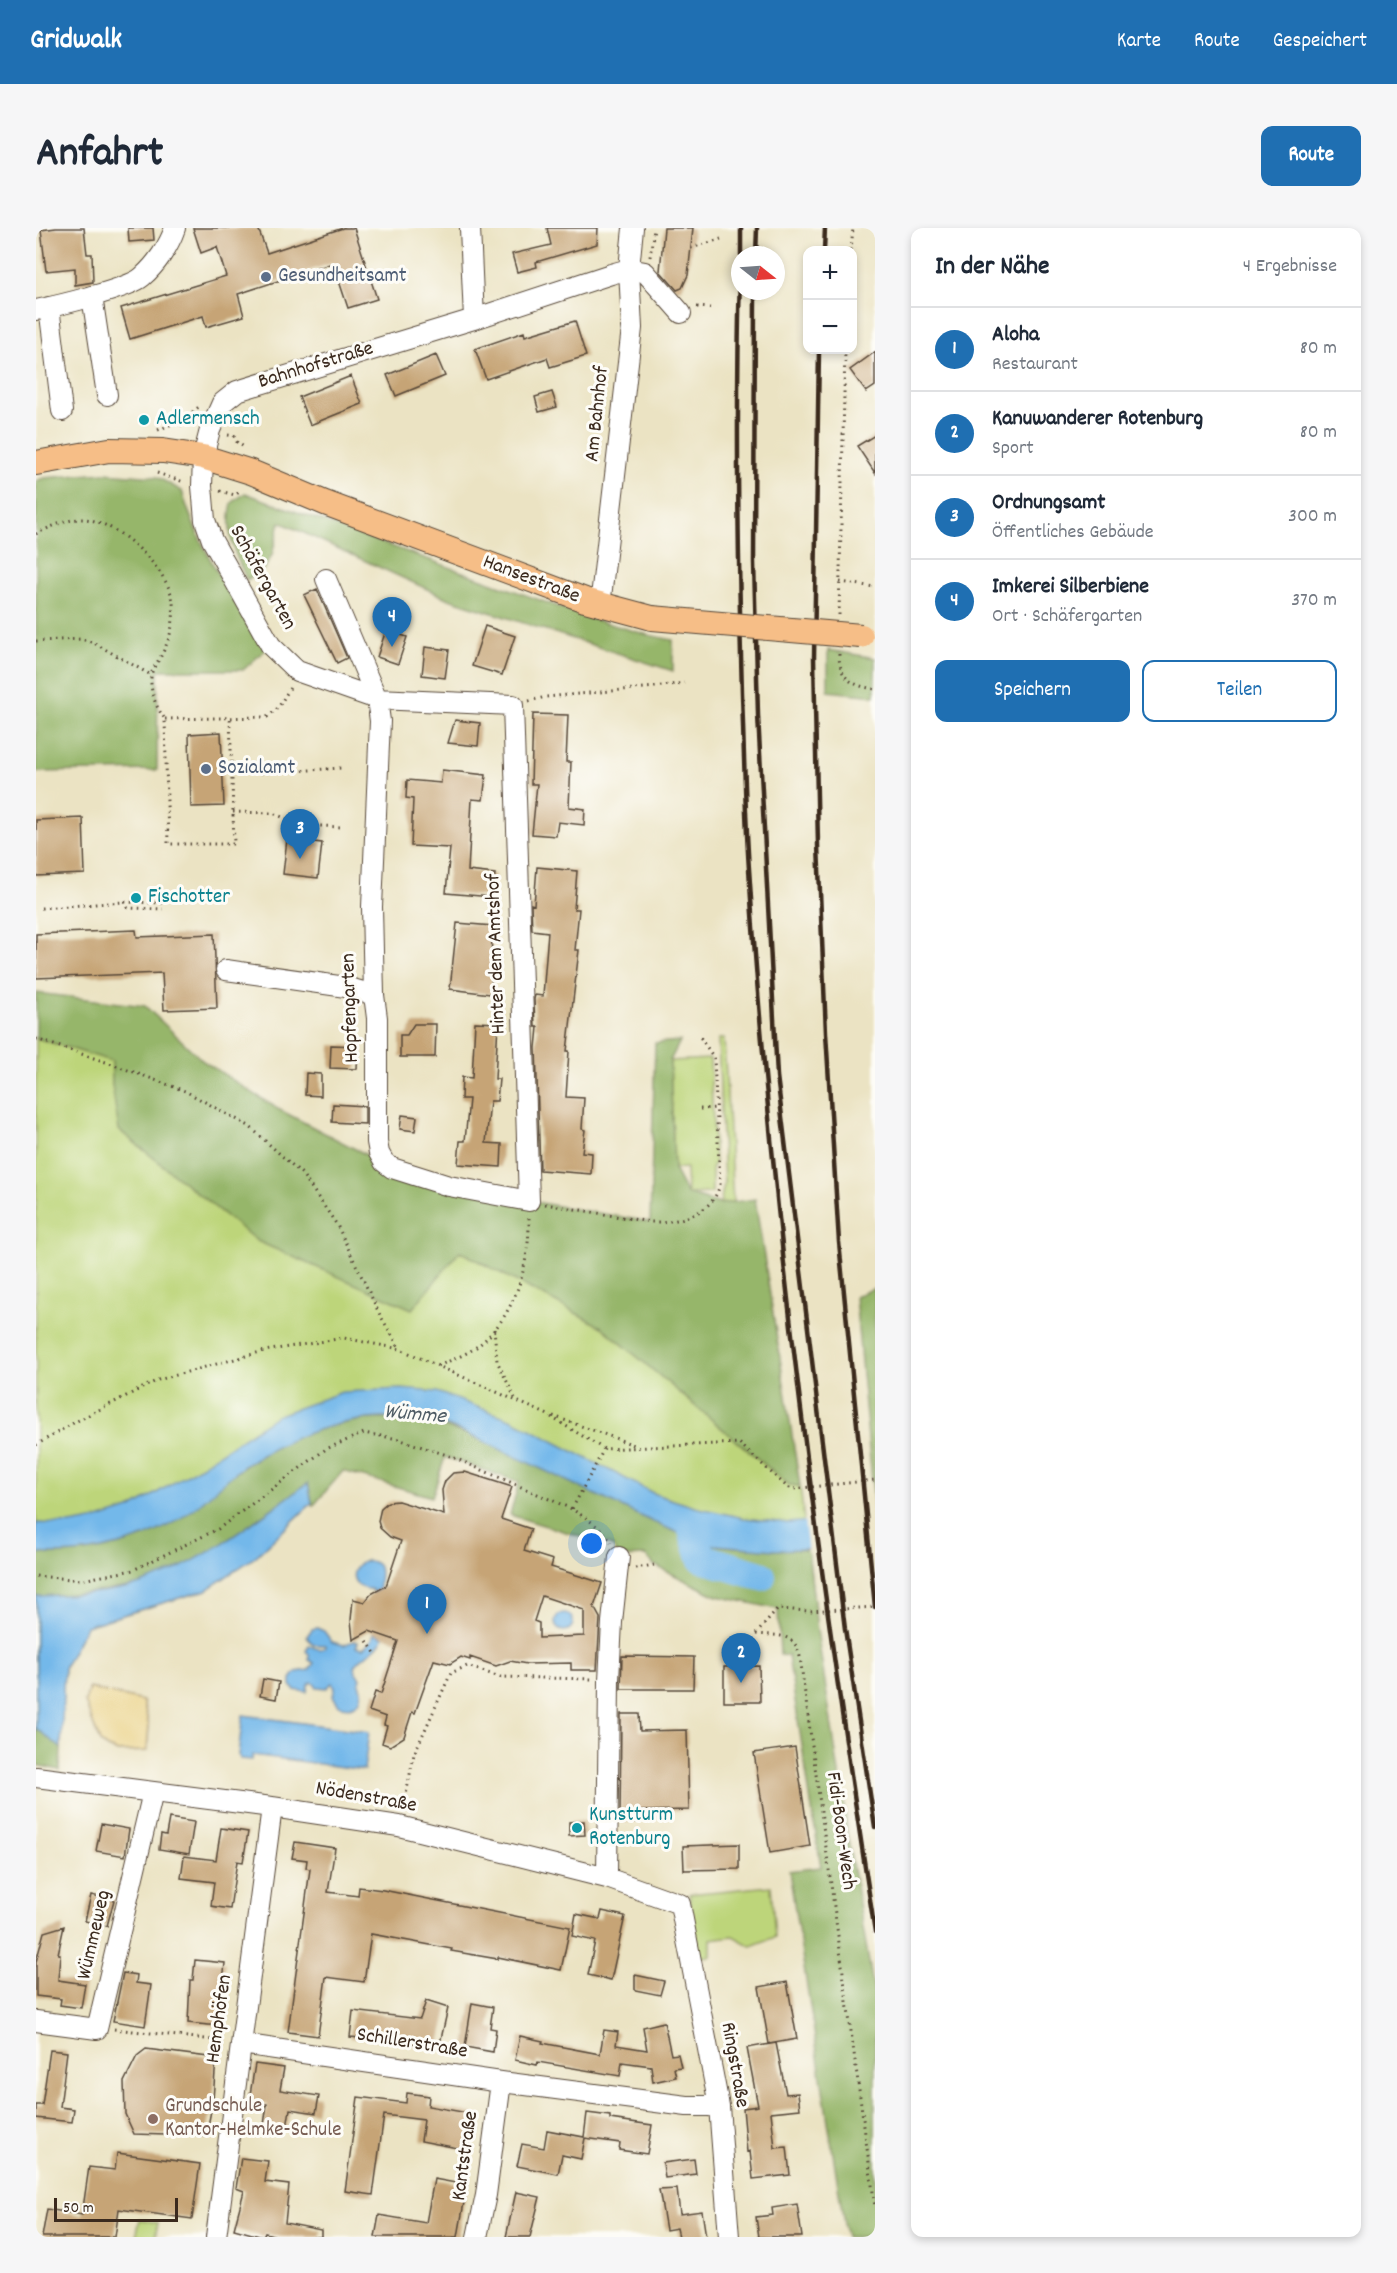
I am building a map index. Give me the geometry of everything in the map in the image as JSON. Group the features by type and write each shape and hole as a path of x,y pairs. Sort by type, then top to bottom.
{"main road":[{"path":"36,463 109,450 163,451 203,457"},
{"name":"Hansestraße","path":"203,457 251,472 325,503 600,606 652,618 868,636"}],"street":[{"path":"62,411 43,308 92,296 141,279 161,255 175,228"},
{"path":"470,228 474,319"},
{"name":"Am Bahnhof","path":"600,606 632,328 629,269 633,228"},
{"path":"629,269 645,272 681,313"},
{"name":"Bahnhofstraße","path":"203,457 210,430 222,403 237,391 629,269"},
{"path":"92,296 107,395"},
{"name":"Schäfergarten","path":"203,457 202,486 205,520 212,540 271,646 297,671 377,699 513,705"},
{"name":"Hopfengarten","path":"326,579 377,699 380,721 372,907 374,995 377,1018 377,1142 379,1153 384,1162 392,1168 449,1186 529,1201"},
{"name":"Hinter dem Amtshof","path":"513,705 529,1201"},
{"path":"226,970 346,987 374,995"},
{"path":"607,1878 609,1680 619,1557"},
{"name":"Nödenstraße","path":"36,1777 272,1807 399,1826 607,1878 680,1904"},
{"name":"Wümmeweg","path":"97,2029 153,1792"},
{"name":"Hemphöfen","path":"216,2237 272,1807"},
{"name":"Ringstraße","path":"680,1904 718,2106 729,2237"},
{"path":"36,2021 97,2029"},
{"name":"Schillerstraße","path":"240,2051 687,2106 718,2106"},
{"name":"Kantstraße","path":"477,2237 486,2195 501,2082"}],"path":[{"path":"652,260 650,257 654,228"},
{"path":"851,246 853,228"},
{"path":"691,248 720,239"},
{"path":"839,616 845,354"},
{"path":"166,427 178,423"},
{"path":"148,472 202,486"},
{"path":"36,534 78,519 97,521 122,536 146,556 169,587 174,618 167,645 151,675 155,705 165,719 168,844 234,844 230,717"},
{"path":"840,582 875,587"},
{"path":"36,641 81,639 94,643 151,675"},
{"path":"839,650 842,672 848,681 875,689"},
{"path":"165,719 267,717 285,698 297,671"},
{"path":"513,705 546,697 684,683"},
{"path":"231,775 342,768"},
{"path":"232,812 273,813 300,825 341,827"},
{"path":"41,908 123,902 163,903"},
{"path":"123,902 128,908 163,909"},
{"path":"438,1366 472,1350 494,1329 508,1309 519,1287 527,1258 529,1201 650,1222 668,1222 688,1217 705,1208 718,1193 720,1185 714,1058 700,1037"},
{"path":"36,1040 110,1063 185,1091 249,1126 302,1174 337,1225 380,1315 400,1349"},
{"path":"700,1109 717,1108"},
{"path":"494,1329 497,1361 516,1400"},
{"path":"36,1445 75,1422 158,1380 264,1351 344,1338 400,1349 546,1414 639,1447"},
{"path":"546,1414 604,1449 739,1443 793,1489 875,1480"},
{"path":"36,1576 82,1580 133,1570 218,1529 326,1449 364,1433 398,1439 450,1456 572,1509 608,1537 619,1557"},
{"path":"572,1509 576,1497 604,1449"},
{"name":"Fidi-Boon-Wech","path":"875,1607 809,1611 778,1609 756,1634 784,1636 796,1644 799,1651 875,2207"},
{"path":"367,1641 375,1653"},
{"path":"399,1826 414,1754 451,1673 467,1666 500,1677 609,1680"},
{"path":"97,2029 134,2030 240,2051"}],"green space":[{"path":"104,473 157,477 182,491 207,553 265,650 243,670 158,670 157,770 36,772 36,481 44,478"},
{"path":"245,493 592,619 673,640 673,671 449,599 280,522 272,555 264,569 247,580 238,561 230,533 232,503"},
{"path":"828,650 875,658 875,696 828,691"},
{"path":"36,993 145,1006 203,1061 278,1109 392,1168 529,1201 650,1222 655,1043 680,1041 670,1061 674,1169 687,1194 720,1204 755,1199 800,1486 789,1485 602,1327 460,1251 412,1309 257,1241 119,1130 112,1085 112,1061 36,1038"},
{"path":"36,1038 112,1061 112,1085 459,1251 602,1327 789,1485 800,1486 815,1611 717,1596 654,1565 646,1556 619,1557 610,1542 522,1480 443,1455 342,1468 312,1503 255,1557 206,1590 86,1626 64,1668 59,1766 36,1761"},
{"path":"718,1039 724,1039 733,1202 720,1204 724,1184"},
{"path":"710,1059 715,1163 712,1167 712,1193 687,1194 686,1168 674,1169 670,1061"},
{"path":"875,1288 875,1515 855,1296"},
{"path":"367,1419 396,1419 434,1424 474,1437 681,1534 715,1545 808,1550 817,1630 847,1834 875,1997 875,2237 846,2237 789,1871 821,1867 788,1656 780,1655 778,1609 717,1596 654,1565 646,1556 619,1557 612,1546 510,1515 519,1482 445,1457 432,1497 343,1471 313,1506 308,1483 226,1542 159,1578 112,1590 36,1596 36,1553 77,1553 99,1550 141,1538 179,1519 231,1475 283,1443 318,1430"},
{"path":"36,1728 61,1748 60,1770 36,1765"},
{"path":"771,1886 775,1937 751,1946 733,1936 711,1939 711,1956 700,1957 689,1894"},
{"path":"140,2219 158,2223 155,2237 136,2237"}],"sand":[{"path":"89,1688 143,1701 149,1726 147,1751 118,1752 107,1748 100,1742 85,1702"}],"water":[{"name":"Wümme","path":"401,1389 437,1392 513,1420 655,1494 695,1507 744,1518 788,1523 875,1515 875,1546 775,1550 715,1545 651,1521 456,1429 419,1419 392,1418 366,1419 340,1424 290,1441 244,1466 179,1520 141,1538 99,1550 56,1554 36,1553 36,1523 70,1524 98,1519 132,1508 276,1416 342,1392"},
{"path":"308,1483 312,1503 255,1557 206,1590 86,1626 64,1668 61,1748 36,1728 36,1596 115,1590 163,1575 228,1540"},
{"path":"363,1561 371,1561 380,1569 379,1589 373,1592 371,1589 359,1586 354,1579 355,1570"},
{"path":"560,1613 568,1613 573,1618 571,1629 560,1631 555,1626 555,1618"},
{"path":"317,1628 324,1631 332,1642 344,1645 353,1641 358,1642 356,1647 363,1648 372,1640 374,1633 384,1637 355,1666 356,1673 361,1678 359,1684 361,1694 355,1705 339,1705 333,1696 335,1687 332,1683 327,1688 317,1687 312,1682 308,1685 307,1692 294,1690 291,1685 291,1679 296,1672 309,1670 314,1663 309,1660 309,1654 306,1651 309,1645 320,1649 326,1647 326,1645 313,1643 307,1636 312,1629"},
{"path":"243,1715 369,1732 364,1770 253,1755 252,1760 241,1759 238,1755"}],"pier":[{"path":"875,1512 875,1549 808,1553 804,1519"}],"building":[{"path":"84,228 87,254 92,254 93,282 75,285 75,268 46,271 41,230"},
{"path":"128,228 153,228 154,240 129,242"},
{"path":"193,228 258,228 267,253 343,228 354,228 377,299 348,308 333,263 238,294 244,316 206,327 203,316 130,339 121,308 226,276 217,247 201,253"},
{"path":"547,228 598,228 597,244 536,262 537,267 517,272 512,254 551,245"},
{"path":"664,228 693,228 688,275 682,288 677,290 660,271"},
{"path":"575,321 586,356 550,367 547,358 486,379 475,349 524,332 525,336"},
{"path":"875,352 875,386 866,392 850,370"},
{"path":"436,355 445,376 396,396 387,375"},
{"path":"351,376 362,404 310,425 299,397"},
{"path":"552,392 557,407 539,412 535,397"},
{"path":"875,435 875,473 857,446"},
{"path":"317,589 347,658 337,663 304,595"},
{"path":"485,626 515,636 502,675 472,666"},
{"path":"386,630 407,637 398,664 377,657"},
{"path":"425,647 449,650 445,678 422,675"},
{"path":"533,714 568,715 566,762 571,762 569,807 585,809 584,825 558,822 556,836 532,834 537,784 531,784"},
{"path":"455,720 480,723 478,746 448,743"},
{"path":"221,732 224,806 191,807 189,734"},
{"path":"442,770 486,775 483,800 472,799 468,871 495,874 492,897 446,893 450,848 411,846 413,799 406,798 407,780 441,783"},
{"path":"83,818 85,874 36,876 36,820"},
{"path":"287,839 322,843 318,878 283,874"},
{"path":"537,867 577,871 574,909 579,909 575,950 579,950 567,1051 569,1051 566,1097 584,1098 582,1129 585,1130 582,1152 592,1153 591,1174 540,1170 536,1048 538,1027 535,1027 534,999 535,995 543,996 548,932 532,930 531,904 534,905"},
{"path":"457,923 493,926 490,969 493,969 490,994 450,989"},
{"path":"136,930 137,937 214,934 217,1008 164,1010 162,973 36,978 36,934"},
{"path":"475,1022 498,1023 495,1079 499,1079 497,1101 490,1101 486,1143 502,1144 501,1167 458,1164 460,1141 465,1141 469,1099 461,1099 462,1077 472,1078"},
{"path":"414,1024 436,1024 435,1057 400,1057 400,1035 407,1035"},
{"path":"331,1045 358,1046 357,1069 330,1068"},
{"path":"306,1073 321,1074 321,1096 305,1095"},
{"path":"333,1104 365,1106 365,1124 332,1122"},
{"path":"402,1115 417,1117 415,1131 400,1129"},
{"path":"465,1472 512,1487 501,1519 531,1529 524,1551 553,1560 551,1567 602,1583 594,1607 600,1618 597,1670 571,1670 571,1663 527,1664 510,1661 496,1666 470,1657 470,1660 461,1657 450,1664 434,1660 404,1737 390,1746 382,1743 387,1726 384,1725 386,1717 369,1711 375,1692 381,1694 398,1641 369,1631 353,1640 351,1620 353,1599 365,1602 371,1594 386,1586 401,1541 390,1537 380,1528 378,1521 381,1508 388,1502 398,1501 444,1515 442,1490 445,1481 453,1473","holes":["542,1596 584,1610 584,1636 539,1638 539,1623 534,1621"]},
{"path":"622,1656 694,1657 693,1689 621,1689"},
{"path":"759,1666 760,1702 724,1702 724,1667"},
{"path":"263,1679 279,1682 276,1699 260,1696"},
{"path":"621,1714 639,1714 640,1731 687,1730 689,1810 642,1811 642,1822 620,1822"},
{"path":"795,1747 810,1846 770,1853 754,1753"},
{"path":"169,1818 194,1822 189,1854 159,1849 161,1834 166,1835"},
{"name":"Kunstturm Rotenburg","path":"584,1821 585,1835 569,1836 569,1822"},
{"path":"101,1824 129,1829 125,1856 96,1851"},
{"path":"221,1828 248,1832 243,1862 237,1861 230,1909 211,1906 214,1882 181,1878 184,1856 216,1860"},
{"path":"295,1842 335,1848 328,1892 358,1896 359,1887 383,1890 570,1927 561,1970 498,1957 498,1959 451,1951 452,1949 371,1934 364,1982 326,1977 318,2036 288,2032 310,1869 306,1868 307,1860 292,1858"},
{"path":"739,1844 739,1869 684,1870 683,1846"},
{"path":"91,1895 114,1900 107,1926 85,1921"},
{"path":"602,1911 625,1916 611,1980 588,1975 595,1941 572,1936 576,1914 600,1919"},
{"path":"64,1926 58,1954 60,1954 58,1980 85,1984 81,2008 60,2005 61,1999 36,1996 36,1962 44,1932"},
{"path":"195,1960 225,1963 223,1982 225,1983 219,2026 188,2023 190,1980 193,1980"},
{"path":"123,1973 137,1975 136,1983 151,1985 145,2026 113,2021"},
{"path":"635,1975 664,1981 660,1995 635,1990"},
{"path":"787,1982 797,2039 769,2044 759,1987"},
{"path":"426,2001 448,2008 439,2048 382,2038 382,2040 350,2037 353,2011 420,2019"},
{"path":"472,2003 493,2007 490,2028 496,2029 493,2052 465,2047"},
{"path":"664,2022 671,2055 678,2054 681,2067 674,2068 676,2077 653,2082 651,2066 622,2062 620,2076 515,2060 520,2036 543,2041 542,2043 600,2054 604,2030 618,2032 616,2045 647,2050 643,2027"},
{"path":"776,2043 786,2094 798,2093 800,2109 771,2112 775,2148 787,2147 790,2175 753,2179 750,2151 747,2152 743,2108 758,2106 747,2048"},
{"path":"146,2049 216,2058 213,2100 206,2137 168,2131 166,2135 134,2134 125,2114 124,2082 137,2056"},
{"path":"50,2050 67,2052 60,2107 74,2109 72,2122 36,2118 36,2105 42,2105"},
{"path":"255,2064 284,2068 280,2090 319,2096 316,2113 290,2109 287,2128 264,2125 267,2104 249,2101"},
{"path":"407,2093 429,2096 428,2106 474,2114 468,2150 421,2141 424,2120 384,2115 373,2195 345,2191 358,2097 406,2103"},
{"path":"587,2113 652,2125 647,2154 619,2150 620,2143 585,2138 581,2159 562,2155 558,2174 517,2166 522,2144 544,2148 547,2130 584,2137"},
{"path":"117,2153 200,2164 192,2219 119,2209 115,2237 42,2237 47,2209 82,2215 89,2167 115,2170"},
{"path":"241,2158 268,2161 265,2182 289,2185 285,2223 321,2230 321,2237 280,2237 265,2233 263,2237 234,2229 244,2191 236,2188"},
{"path":"694,2159 696,2174 665,2178 663,2163"},
{"path":"434,2179 467,2185 458,2237 375,2237 379,2215 426,2223"},
{"path":"677,2189 680,2214 702,2211 706,2237 679,2237 677,2228 666,2230 659,2190"},
{"path":"516,2192 540,2197 530,2237 506,2237"},
{"path":"797,2204 802,2237 759,2237 756,2217 773,2215 772,2208"}],"waterway":[{"path":"692,1527 702,1558 761,1576"}],"railway":[{"path":"741,228 741,246"},
{"path":"756,246 757,228"},
{"path":"824,246 825,228"},
{"path":"740,300 739,536 746,825 759,1002 784,1269 800,1402 835,1667 875,1932"},
{"path":"755,300 754,562 758,715 777,1076 845,1629 875,1827"},
{"path":"819,354 814,658 818,845 826,1033 839,1242 875,1607"}],"place":[{"name":"Gesundheitsamt","path":"266,277"},
{"name":"Adlermensch","path":"144,420"},
{"name":"Imkerei Silberbiene","path":"392,647"},
{"name":"Sozialamt","path":"206,769"},
{"name":"Ordnungsamt","path":"300,859"},
{"name":"Fischotter","path":"136,898"},
{"name":"Aloha","path":"427,1634"},
{"name":"Kanuwanderer Rotenburg","path":"741,1683"},
{"name":"Kunstturm Rotenburg","path":"577,1828"},
{"name":"Grundschule Kantor-Helmke-Schule","path":"153,2119"}]}
